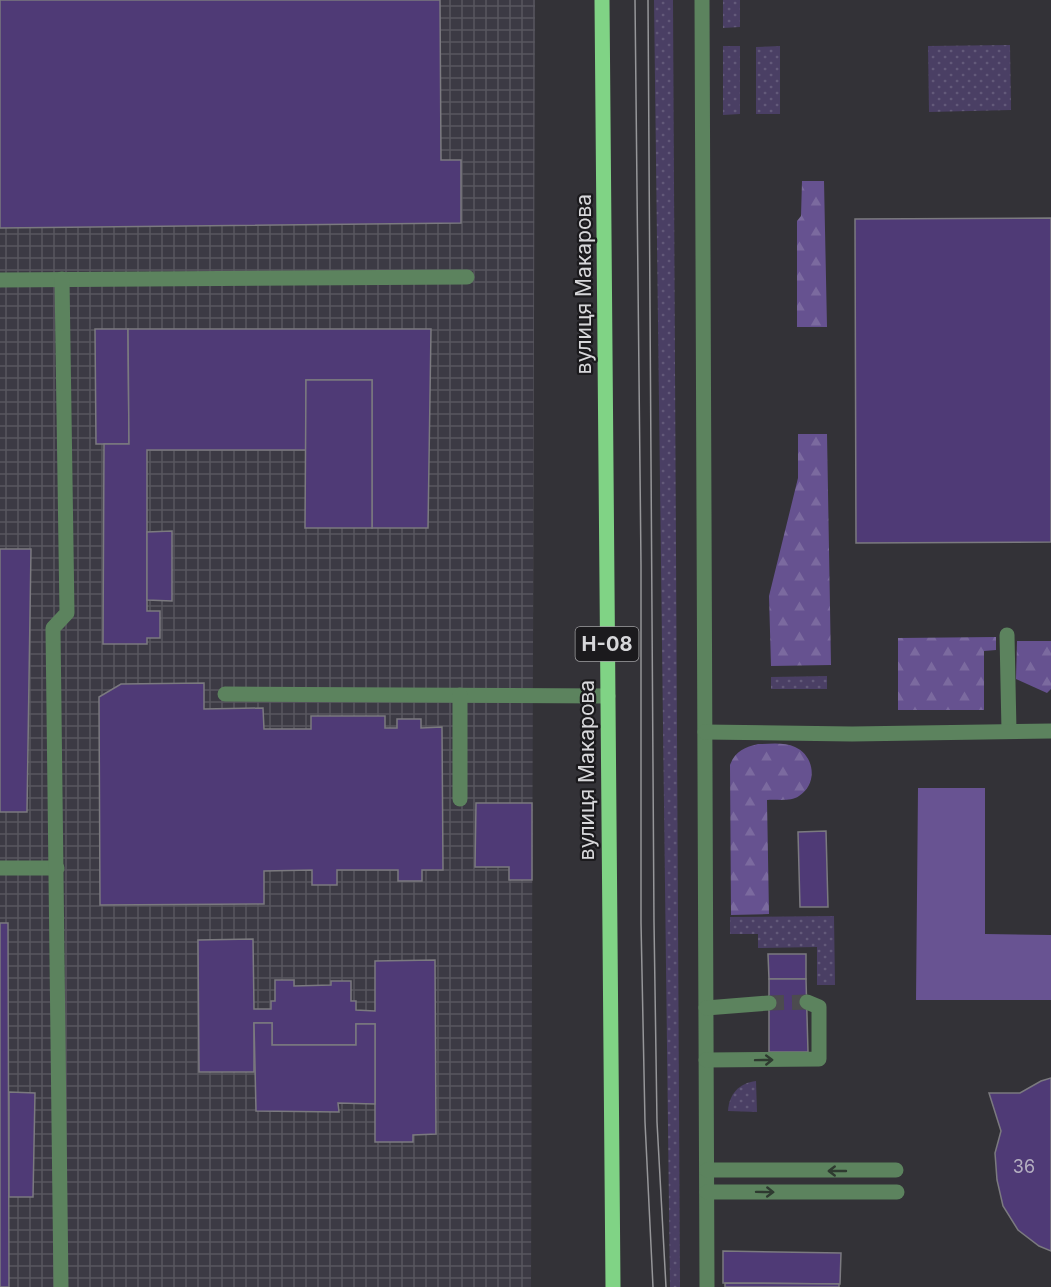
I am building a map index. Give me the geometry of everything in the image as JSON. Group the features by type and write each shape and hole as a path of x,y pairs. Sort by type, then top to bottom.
{"main road":[{"name":"вулиця Макарова","path":"602,0 613,1287"}],"lane":[{"path":"702,0 706,1287"},
{"path":"0,280 467,277"},
{"path":"61,1287 53,628 67,613 62,279"},
{"path":"1007,634 1010,731"},
{"path":"225,694 608,696"},
{"path":"460,695 460,799"},
{"path":"705,732 852,734 1051,731"},
{"path":"0,868 57,868"},
{"path":"706,1060 819,1059 819,1007 807,1002"},
{"path":"706,1008 769,1003"},
{"path":"707,1170 896,1170"},
{"path":"707,1192 897,1192"}],"shaded area":[{"path":"0,0 535,0 531,1287 0,1287"},
{"path":"654,0 673,0 680,1287 670,1287"},
{"path":"723,0 740,0 740,27 723,28"},
{"path":"1010,45 1011,110 929,112 928,46"},
{"path":"723,46 740,46 740,114 723,115"},
{"path":"780,46 780,114 756,114 756,47"},
{"path":"827,676 827,689 771,689 771,677"},
{"path":"918,788 985,788 985,934 1051,935 1051,1000 916,1000"},
{"path":"834,916 835,985 817,985 817,947 758,948 758,934 730,934 730,917"},
{"path":"756,1081 757,1112 728,1111 730,1099 736,1090"}],"green space":[{"path":"802,181 824,181 827,327 797,327 797,221 801,216"},
{"path":"798,434 827,434 831,665 771,666 769,596 798,478"},
{"path":"996,637 996,650 984,651 984,710 898,710 898,638"},
{"path":"1017,641 1051,641 1051,689 1047,693 1016,679"},
{"path":"758,744 787,744 802,751 810,763 811,778 805,791 795,798 767,800 769,914 731,915 730,765 741,750"}],"building":[{"path":"0,0 440,0 441,160 461,160 461,223 0,228"},
{"path":"1051,218 1051,542 856,543 855,219"},
{"path":"95,329 128,329 129,444 96,444"},
{"path":"128,329 431,329 428,528 372,528 372,380 306,380 306,450 147,450 147,611 160,611 160,638 147,638 147,644 103,644 104,444 129,444"},
{"path":"306,380 372,380 372,528 305,528"},
{"path":"172,531 172,601 147,600 147,532"},
{"path":"0,549 31,549 27,812 0,812"},
{"path":"204,683 204,709 263,708 264,729 311,729 311,716 385,716 385,728 397,728 397,719 421,719 421,728 442,727 443,870 422,870 422,881 398,881 398,870 337,870 337,885 312,885 312,870 264,871 264,904 100,905 99,697 121,684"},
{"path":"476,803 532,803 532,880 509,880 509,867 475,867"},
{"path":"826,831 828,907 800,907 798,832"},
{"path":"0,923 8,923 9,1287 0,1287"},
{"path":"253,939 254,1009 271,1009 271,1001 275,1001 275,980 294,980 294,986 331,985 331,981 351,981 351,1001 356,1001 356,1010 375,1011 375,961 435,960 436,1134 413,1135 413,1142 375,1142 375,1024 356,1024 356,1045 272,1045 272,1023 254,1023 254,1072 199,1072 198,940"},
{"path":"768,954 806,954 806,979 769,979"},
{"path":"769,979 806,979 808,1052 769,1052"},
{"path":"254,1023 272,1023 272,1045 356,1045 356,1024 375,1024 375,1104 338,1103 339,1112 256,1111"},
{"path":"1051,1078 1051,1251 1039,1246 1018,1230 1003,1206 997,1180 995,1153 1001,1131 989,1093 1020,1093"},
{"path":"9,1092 35,1093 33,1197 9,1197"},
{"path":"723,1251 841,1253 840,1284 723,1283"},
{"path":"725,1283 839,1284 839,1287 725,1287"}],"tunnel":[{"path":"769,1003 807,1002"}],"tram line":[{"path":"635,0 641,565 641,923 645,1122 653,1287"},
{"path":"648,0 654,922 657,1122 666,1287"}]}
